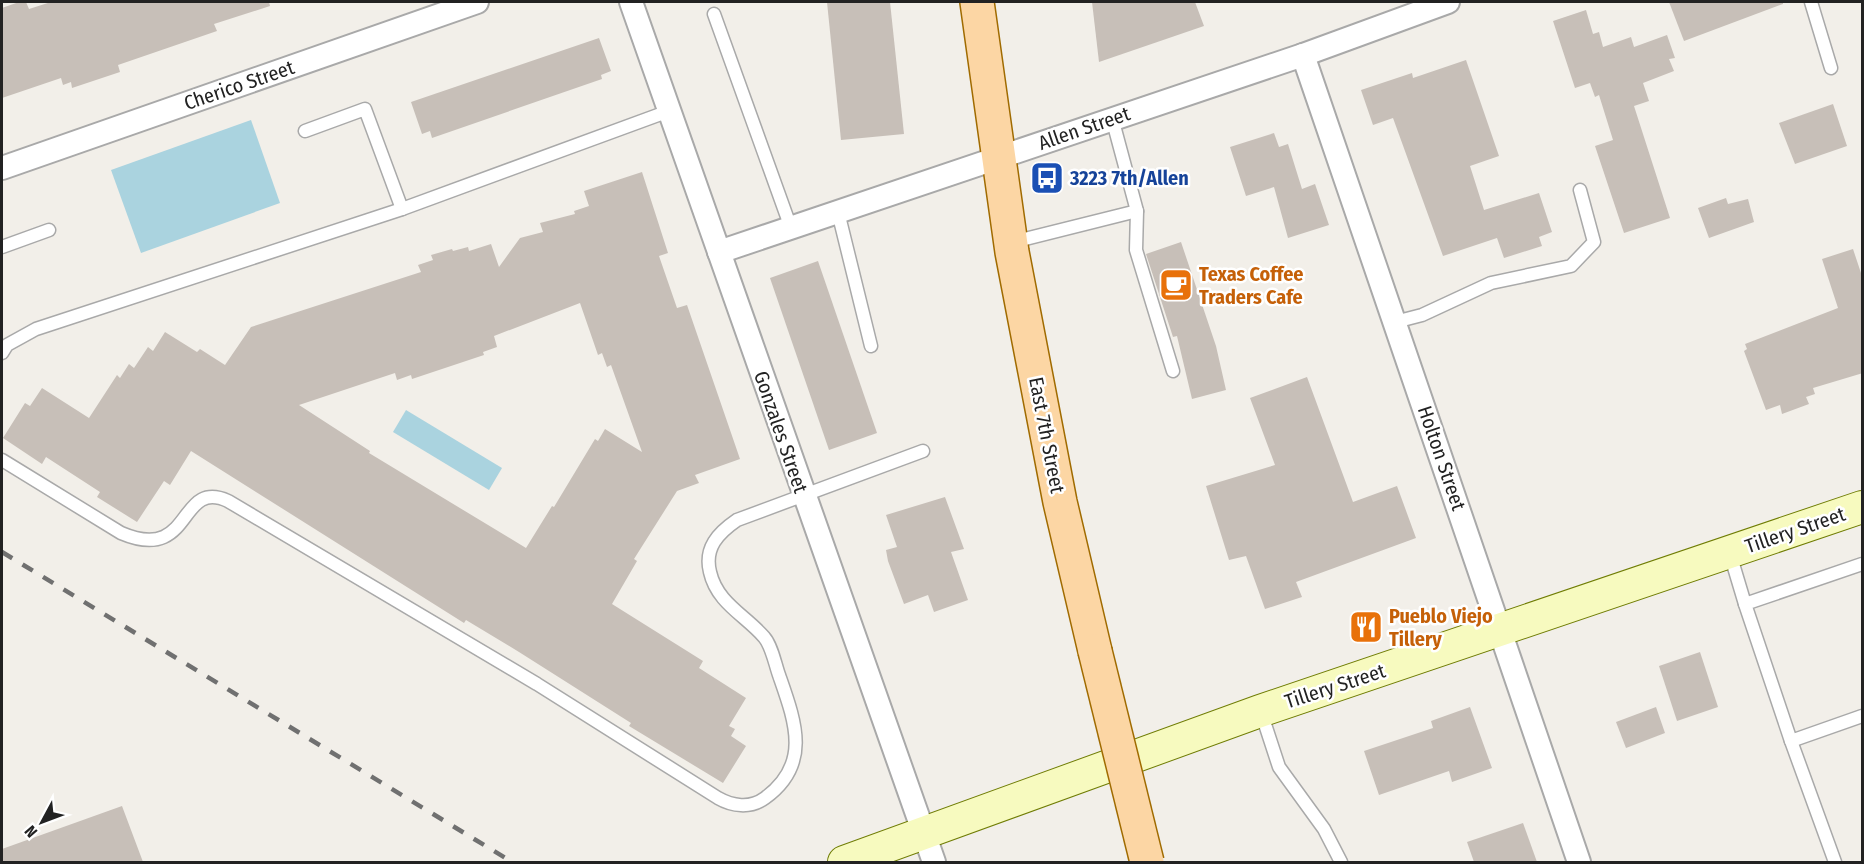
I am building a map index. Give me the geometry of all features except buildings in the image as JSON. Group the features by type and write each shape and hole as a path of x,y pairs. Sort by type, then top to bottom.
{"main road":[{"name":"East 7th Street","path":"976,2 1011,242 1060,502 1147,862"}],"street":[{"name":"Cherico Street","path":"2,168 477,2"},
{"name":"Gonzales Street","path":"631,2 934,862"},
{"name":"Allen Street","path":"719,252 1303,55 1448,2"},
{"name":"Holton Street","path":"1303,55 1579,862"},
{"name":"Tillery Street","path":"844,862 1260,711 1863,507"}],"lane":[{"path":"1811,2 1831,68"},
{"path":"714,15 791,228"},
{"path":"305,130 365,108 402,209"},
{"path":"2,352 7,345 36,329 402,209 669,111"},
{"path":"1112,118 1137,211 1136,250 1173,371"},
{"path":"1395,322 1422,315 1491,283 1571,266 1594,242 1580,190"},
{"path":"1011,242 1137,211"},
{"path":"838,212 871,346"},
{"path":"2,247 49,230"},
{"path":"2,460 121,533 138,540 154,541 168,536 189,510 208,496 218,496 537,684 730,805 742,805 763,800 779,784 795,761 797,738 791,711 766,639 717,592 709,570 709,551 719,533 737,520 923,451"},
{"path":"1729,553 1791,741 1835,862"},
{"path":"1745,604 1863,564"},
{"path":"1260,711 1280,767 1324,829 1341,862"},
{"path":"1791,741 1863,716"}],"water":[{"path":"251,120 280,203 141,253 111,170"},
{"path":"406,410 502,468 489,490 393,432"}],"railway":[{"path":"2,552 512,862"}],"place":[{"name":"3223 7th/Allen","path":"1047,178"},
{"name":"Texas Coffee Traders Cafe","path":"1176,285"},
{"name":"Pueblo Viejo Tillery","path":"1366,627"}]}
